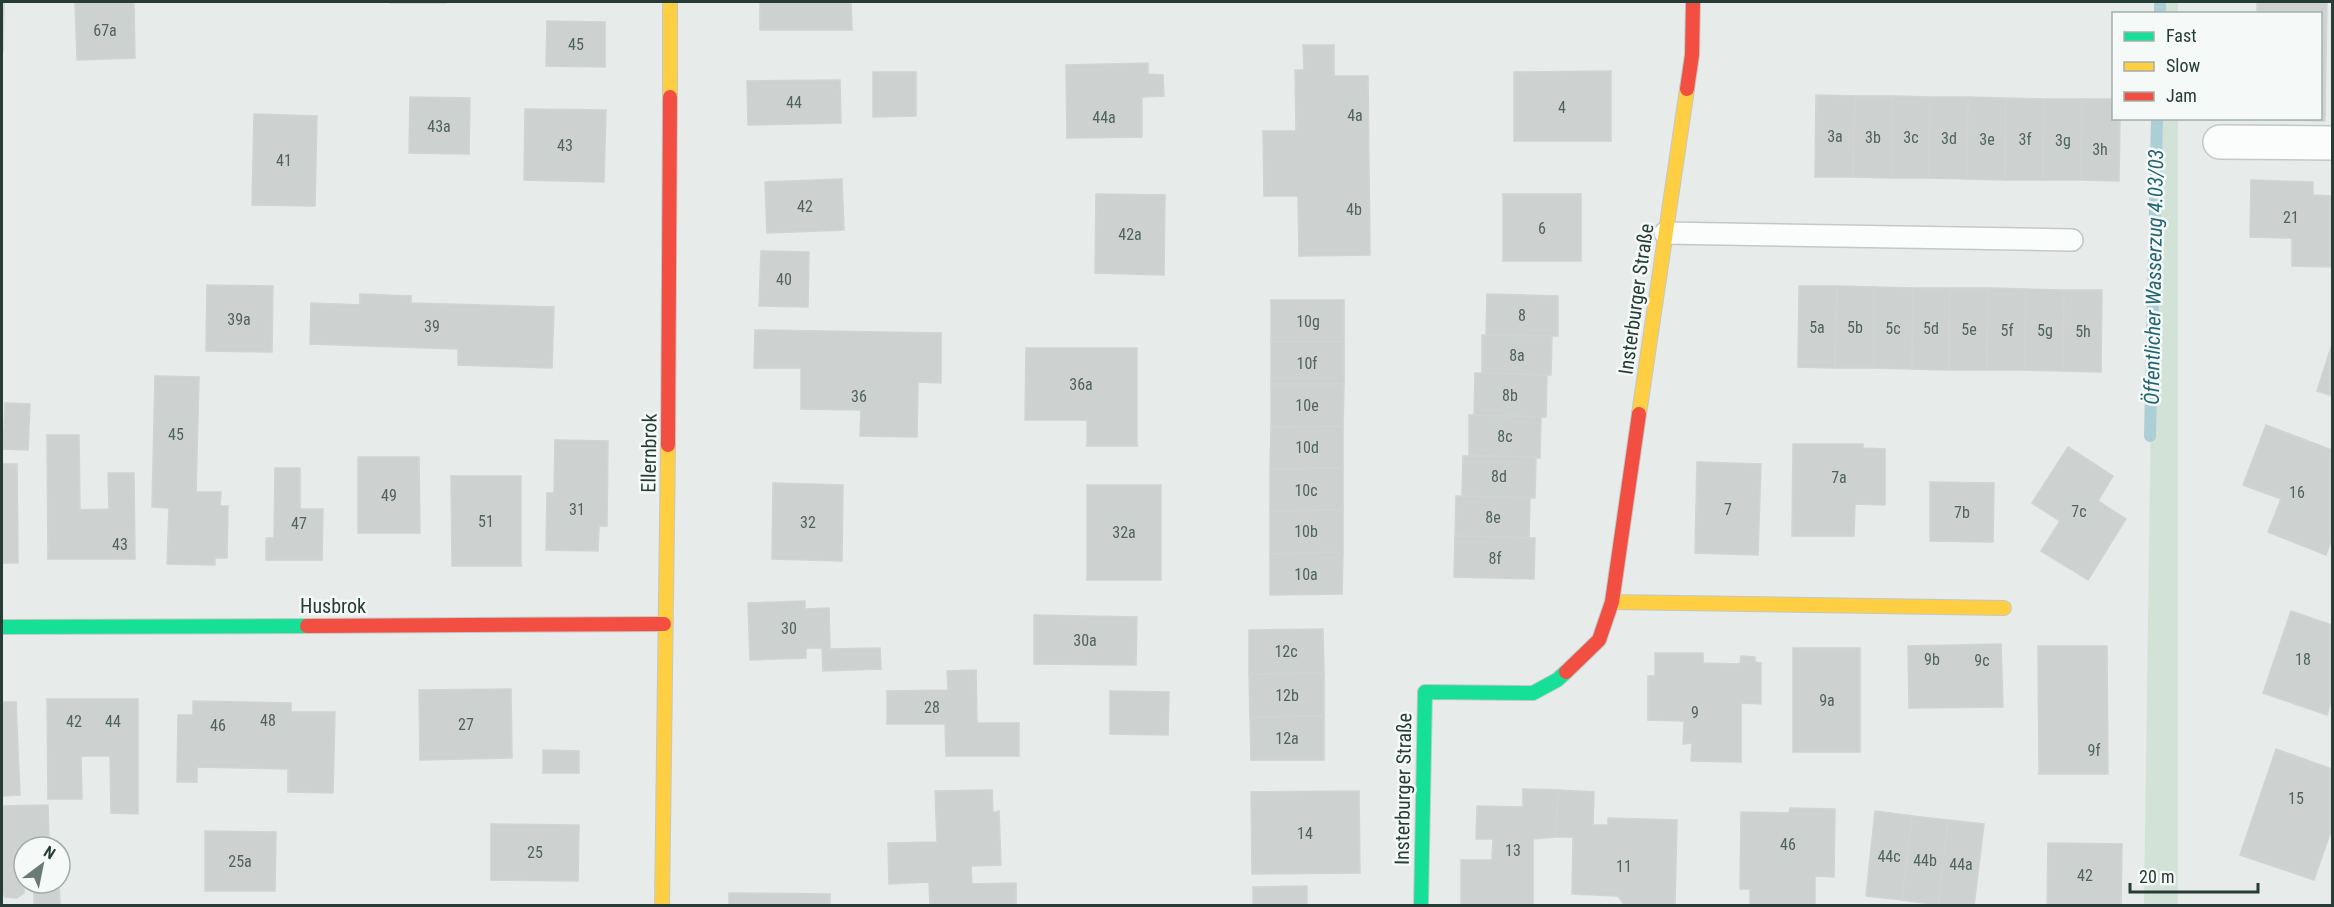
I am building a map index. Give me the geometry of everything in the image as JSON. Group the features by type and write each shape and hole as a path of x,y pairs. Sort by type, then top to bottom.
{"street":[{"name":"Ellernbrok","path":"662,906 664,624 670,326 670,2"},
{"name":"Insterburger Straße","path":"1421,906 1425,692 1533,693 1557,680 1599,640 1612,602 1692,55 1693,2"},
{"path":"2220,142 2332,144"},
{"path":"1612,602 2004,608"},
{"name":"Husbrok","path":"2,627 664,624"}],"lane":[{"path":"1665,233 2072,240"}],"green space":[{"path":"2156,2 2178,2 2178,12 2156,12"},
{"path":"2155,120 2178,120 2178,905 2144,906"}],"building":[{"path":"2,2 4,2 3,52 2,52"},
{"path":"75,2 134,2 135,58 77,60"},
{"path":"446,2 446,3 390,3"},
{"path":"760,2 851,2 852,30 760,30"},
{"path":"2257,2 2327,2 2325,121 2290,120 2322,120 2322,12 2257,12"},
{"path":"547,21 605,22 605,67 546,66"},
{"path":"1303,45 1334,45 1334,76 1368,76 1370,255 1299,256 1298,196 1264,196 1263,131 1296,131 1295,70 1304,70"},
{"path":"1148,63 1148,74 1163,75 1164,96 1142,97 1142,137 1067,138 1066,65"},
{"path":"1611,71 1611,141 1514,141 1514,72"},
{"path":"873,72 916,72 916,116 873,117"},
{"path":"840,80 841,123 748,125 747,81"},
{"path":"1816,95 1855,96 1853,177 1815,177"},
{"path":"1855,96 1892,96 1892,178 1853,177"},
{"path":"1892,96 1930,97 1929,178 1892,178"},
{"path":"410,97 470,98 469,154 409,153"},
{"path":"1930,97 1968,97 1967,179 1929,178"},
{"path":"1968,97 2006,98 2005,180 1967,179"},
{"path":"2006,98 2044,99 2043,180 2005,180"},
{"path":"2044,99 2082,99 2081,180 2043,180"},
{"path":"2082,99 2112,99 2112,120 2120,120 2119,181 2081,180"},
{"path":"525,109 606,110 604,182 524,180"},
{"path":"254,114 317,116 315,206 252,205"},
{"path":"842,179 844,230 767,233 765,182"},
{"path":"2251,180 2313,182 2313,195 2332,196 2332,267 2292,266 2292,238 2250,237"},
{"path":"1096,194 1165,195 1164,275 1095,273"},
{"path":"1503,194 1581,194 1581,261 1503,261"},
{"path":"761,251 809,252 808,307 759,306"},
{"path":"207,285 273,286 272,352 206,351"},
{"path":"1799,286 1837,286 1835,368 1798,367"},
{"path":"1837,286 1874,287 1874,368 1835,368"},
{"path":"1874,287 1913,288 1912,369 1874,368"},
{"path":"1913,288 1950,288 1949,370 1912,369"},
{"path":"1950,288 1988,288 1987,370 1949,370"},
{"path":"1988,288 2026,289 2025,370 1987,370"},
{"path":"2026,289 2064,290 2063,371 2025,370"},
{"path":"2064,290 2102,290 2101,372 2063,371"},
{"path":"360,294 411,296 411,303 554,307 552,368 458,365 458,349 310,344 311,303 360,305"},
{"path":"1487,294 1558,296 1558,336 1486,334"},
{"path":"1271,300 1344,300 1344,342 1271,342"},
{"path":"755,330 941,333 941,383 918,382 917,437 860,436 861,410 801,409 801,368 754,368"},
{"path":"1482,335 1552,336 1551,375 1482,373"},
{"path":"1271,342 1344,342 1344,384 1271,384"},
{"path":"2332,344 2332,396 2317,391"},
{"path":"1026,348 1137,348 1137,446 1087,446 1087,420 1025,420"},
{"path":"1475,373 1547,375 1546,417 1474,415"},
{"path":"155,376 199,377 196,492 221,492 220,506 228,506 227,558 215,558 215,565 167,564 169,508 152,507"},
{"path":"1271,384 1344,384 1343,426 1271,427"},
{"path":"5,403 30,404 28,450 3,449"},
{"path":"1469,415 1541,417 1540,458 1469,455"},
{"path":"2266,425 2332,450 2332,538 2326,555 2268,532 2281,499 2243,485"},
{"path":"1343,426 1343,468 1270,469 1271,427"},
{"path":"47,435 79,435 80,510 109,509 108,473 134,473 135,559 48,559"},
{"path":"555,440 608,441 607,526 599,526 598,551 546,550 547,493 554,493"},
{"path":"1793,444 1863,444 1863,448 1885,449 1885,505 1855,504 1854,536 1792,536"},
{"path":"2068,447 2113,476 2098,501 2126,519 2088,580 2041,551 2060,521 2032,503"},
{"path":"1463,456 1536,457 1535,498 1462,496"},
{"path":"358,457 419,457 420,533 358,533"},
{"path":"1697,462 1761,464 1758,555 1695,553"},
{"path":"2,464 17,464 18,563 2,563"},
{"path":"275,468 300,468 300,509 323,509 322,560 266,560 266,538 274,538"},
{"path":"1343,468 1343,510 1270,511 1270,469"},
{"path":"451,476 521,476 521,566 452,566"},
{"path":"1930,482 1994,483 1993,542 1930,541"},
{"path":"773,483 843,485 842,561 772,559"},
{"path":"1087,485 1161,485 1161,580 1087,580"},
{"path":"1456,496 1530,498 1529,538 1455,536"},
{"path":"1343,510 1343,552 1270,554 1270,511"},
{"path":"1455,536 1535,538 1534,579 1454,577"},
{"path":"1343,552 1342,594 1270,595 1270,554"},
{"path":"805,601 805,609 829,608 830,649 880,648 881,669 823,671 822,648 806,648 806,658 750,660 748,603"},
{"path":"2291,611 2332,625 2332,699 2327,715 2263,693"},
{"path":"1034,615 1137,617 1136,665 1034,664"},
{"path":"1323,629 1324,673 1249,674 1249,630"},
{"path":"2001,644 2003,707 1909,708 1908,646"},
{"path":"2038,646 2107,646 2108,774 2039,774"},
{"path":"1793,648 1860,648 1860,752 1793,752"},
{"path":"1655,653 1703,653 1703,663 1740,664 1741,656 1755,657 1755,662 1761,663 1761,704 1741,703 1741,762 1691,761 1692,743 1683,744 1684,721 1648,720 1648,676 1655,676"},
{"path":"976,670 977,723 1019,723 1019,756 946,756 945,724 887,724 887,691 948,690 947,671"},
{"path":"1324,673 1324,716 1250,717 1249,674"},
{"path":"511,689 512,758 420,760 419,690"},
{"path":"1110,691 1169,692 1168,735 1110,734"},
{"path":"47,699 138,699 138,814 111,813 110,756 81,756 82,799 48,799"},
{"path":"193,701 291,703 291,712 335,712 333,793 288,792 288,769 197,767 197,782 177,782 178,715 193,715"},
{"path":"2,702 16,702 20,795 2,796"},
{"path":"1324,716 1324,760 1251,760 1250,717"},
{"path":"2276,749 2332,769 2332,828 2314,880 2240,855"},
{"path":"543,750 579,751 579,773 543,773"},
{"path":"1523,789 1559,790 1555,837 1533,839 1533,906 1461,906 1461,860 1492,860 1493,839 1476,839 1477,806 1523,807"},
{"path":"992,790 993,813 999,811 1001,865 971,866 972,884 1016,883 1016,906 930,906 929,882 889,884 888,843 937,842 935,791"},
{"path":"1559,790 1594,792 1593,825 1608,825 1608,818 1677,820 1675,906 1625,906 1618,896 1572,894 1573,837 1555,837"},
{"path":"1359,791 1360,873 1252,874 1251,792"},
{"path":"48,805 49,835 12,835 12,895 21,895 17,898 5,897 2,891 2,806"},
{"path":"1790,808 1835,809 1834,877 1815,876 1815,906 1750,906 1750,889 1740,889 1741,812 1789,813"},
{"path":"1875,811 1912,816 1902,900 1866,896"},
{"path":"1912,816 1948,820 1938,905 1902,900"},
{"path":"1948,820 1984,824 1974,906 1938,905"},
{"path":"491,824 579,825 578,881 491,880"},
{"path":"205,831 276,832 275,891 205,891"},
{"path":"2048,843 2122,844 2121,906 2047,906"},
{"path":"1307,886 1307,906 1253,906 1253,887"},
{"path":"729,893 830,894 830,906 729,906"},
{"path":"34,895 60,895 60,906 34,906"}],"waterway":[{"name":"Öffentlicher Wasserzug 4.03/03","path":"2160,2 2160,12"},
{"name":"Öffentlicher Wasserzug 4.03/03","path":"2150,436 2157,120"}],"traffic: fast":[{"path":"2,627 307,626"},
{"path":"1421,906 1425,692 1533,693 1557,680 1566,672"}],"traffic: slow":[{"path":"670,2 670,97"},
{"path":"1639,414 1687,89"},
{"path":"662,906 668,445"},
{"path":"1612,602 2004,608"}],"traffic: jam":[{"path":"1687,89 1692,55 1693,2"},
{"path":"668,445 670,97"},
{"path":"1566,672 1599,640 1612,602 1639,414"},
{"path":"307,626 664,624"}]}
